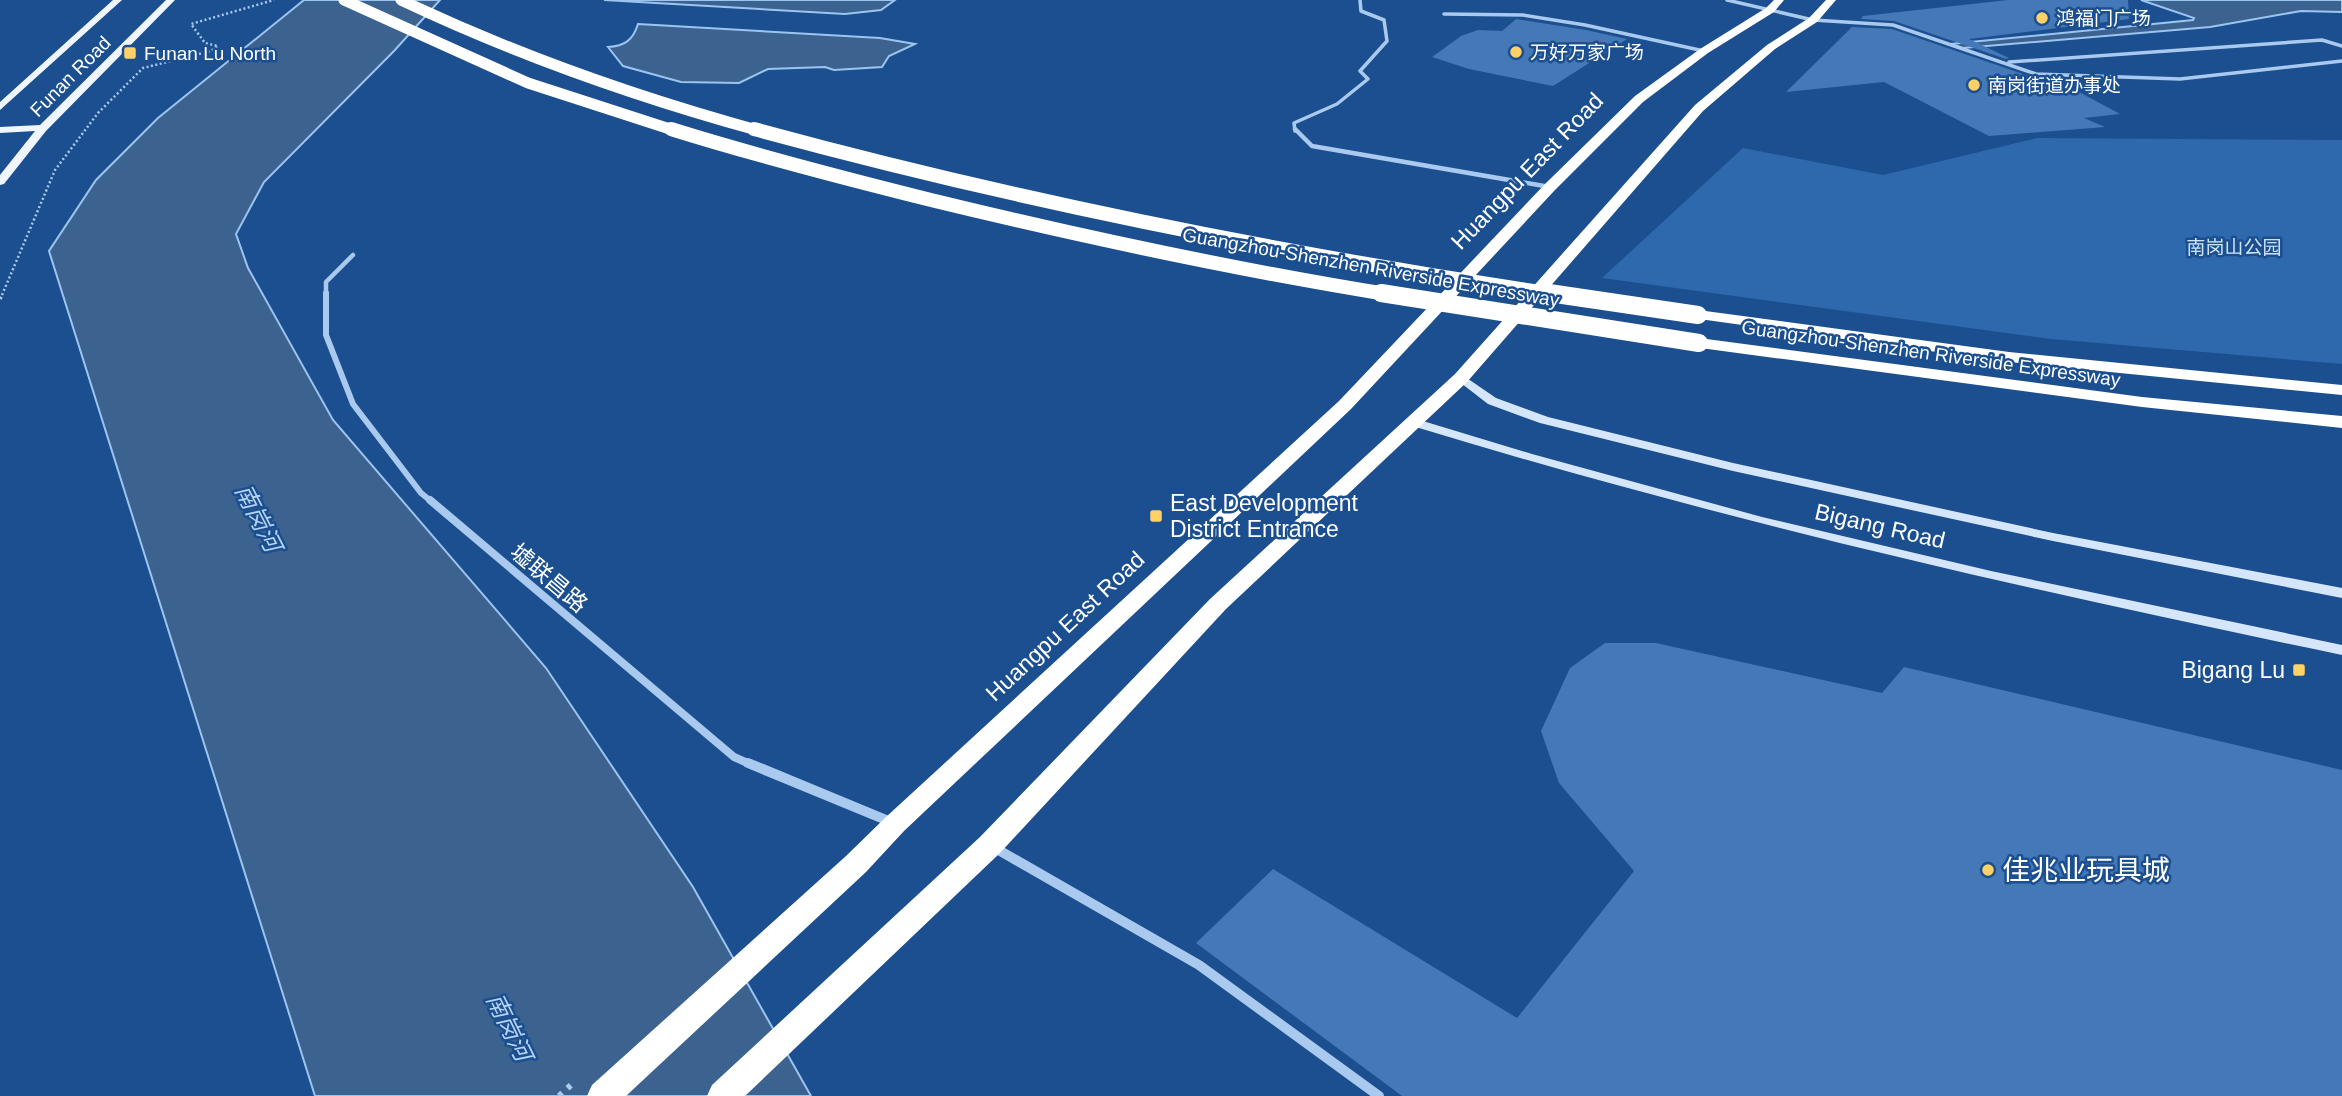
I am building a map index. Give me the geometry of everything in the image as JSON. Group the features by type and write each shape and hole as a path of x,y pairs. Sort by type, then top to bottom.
{"highway":[{"name":"Guangzhou-Shenzhen Riverside Expressway","path":"344,0 528,83 762,158 1045,228 1300,280 1699,343 2143,402 2342,422"},
{"name":"Guangzhou-Shenzhen Riverside Expressway","path":"401,0 502,44 604,83 799,142 1037,198 1224,237 1415,272 1698,315 2010,357 2342,390"},
{"path":"723,1096 990,845 1218,604 1461,379 1699,108 1771,47 1813,20 1831,0"},
{"name":"Huangpu East Road","path":"603,1096 856,864 895,824 1345,405 1550,187 1639,99 1704,51 1774,5"}],"main road":[{"name":"Funan Road","path":"0,107 118,0"},
{"name":"Funan Road","path":"0,182 42,129 171,0"},
{"path":"0,130 31,127 42,129"}],"street":[{"path":"1360,0 1361,11 1384,20 1387,41 1360,71 1368,79 1337,104 1305,116 1294,124 1295,131 1312,146 1550,187"},
{"path":"1727,0 1774,5 1813,20 1893,25 2036,74 2180,79 2342,61"},
{"path":"1444,14 1523,15 1585,24 1704,51"},
{"path":"2003,62 2322,40 2342,46"},
{"name":"墟联昌路","path":"353,255 326,282 326,335 353,404 421,493 734,757 895,824"},
{"name":"Bigang Road","path":"1461,379 1492,401 1544,420 1733,467 2053,537 2342,593"},
{"name":"Bigang Road","path":"1413,422 1546,464 1751,519 2058,592 2342,650"},
{"path":"990,845 1199,965 1379,1096"}],"path":[{"path":"0,299 55,170 98,113 143,68 211,51 218,46 205,43 191,24 204,18 274,0"}],"green space":[{"name":"南岗山公园","path":"2037,138 2342,140 2342,364 2051,339 1602,278 1743,148 1883,175"}],"water":[{"name":"南岗河","path":"304,0 440,0 394,51 264,182 236,234 248,268 333,420 546,668 693,887 811,1096 315,1096 49,251 96,180 158,118"},
{"path":"604,0 895,0 881,10 845,14"},
{"path":"2141,0 2342,0 2342,12 2301,11 2210,27 1963,48 1950,44 2194,18"},
{"path":"638,24 880,38 915,44 889,56 882,67 834,70 825,67 768,69 739,83 681,82 623,66 608,47 628,41"}],"building":[{"name":"鸿福门广场","path":"2008,0 2128,0 2129,19 1969,39 2009,58 2006,59 1894,21 1861,19 1863,16"},
{"name":"万好万家广场","path":"1516,19 1627,39 1553,86 1469,69 1432,57 1461,36 1478,30 1502,31"},
{"name":"南岗街道办事处","path":"1852,27 1892,29 2035,78 2055,79 2120,114 2084,118 2105,127 1989,136 1884,82 1786,92"},
{"name":"佳兆业玩具城","path":"1605,643 1656,643 1882,693 1904,667 2342,770 2342,1096 1402,1096 1196,943 1273,869 1517,1018 1634,871 1559,783 1541,731 1570,668"}],"place":[{"name":"鸿福门广场","path":"2042,18"},
{"name":"万好万家广场","path":"1516,52"},
{"name":"Funan Lu North","path":"130,53"},
{"name":"南岗街道办事处","path":"1974,85"},
{"name":"East Development District Entrance","path":"1156,516"},
{"name":"Bigang Lu","path":"2299,670"},
{"name":"佳兆业玩具城","path":"1988,870"}]}
